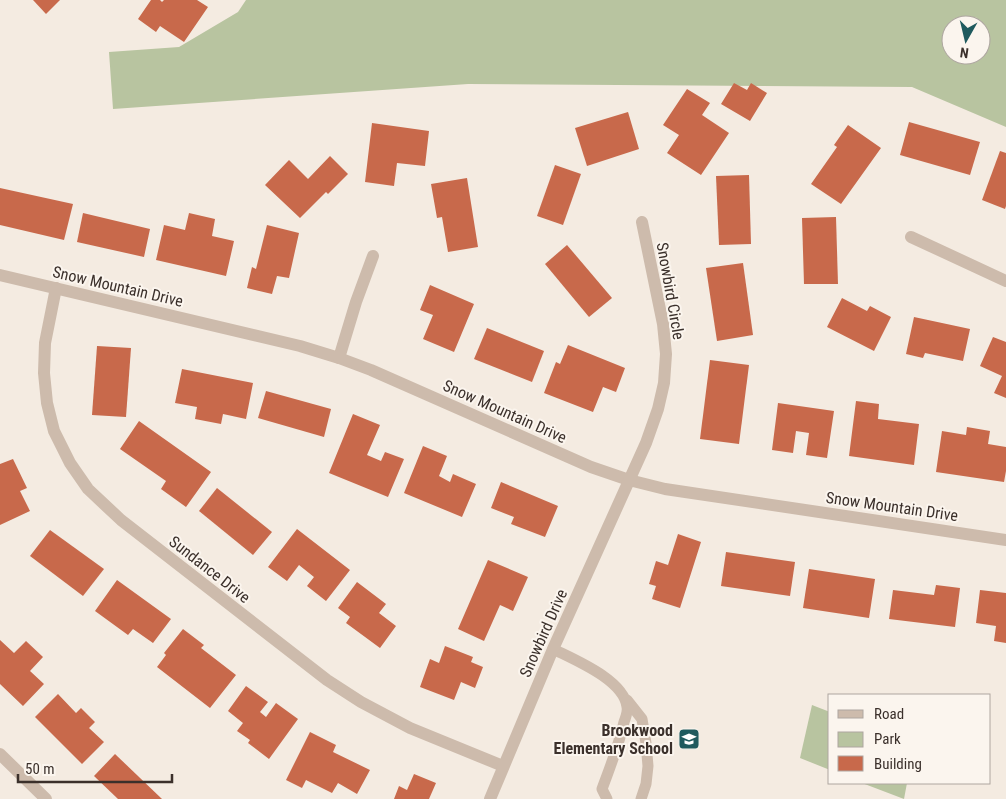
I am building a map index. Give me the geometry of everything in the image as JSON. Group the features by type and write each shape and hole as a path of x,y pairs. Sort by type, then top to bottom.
{"street":[{"name":"Snowbird Circle","path":"629,480 646,443 658,409 664,383 666,354 642,222"},
{"path":"910,237 1006,281"},
{"path":"339,358 356,302 373,256"},
{"name":"Snow Mountain Drive","path":"0,275 300,346 339,358 371,370 591,467 629,480 665,489 1006,540"},
{"name":"Sundance Drive","path":"56,288 45,343 44,373 47,403 54,431 70,463 88,489 121,520 327,680 361,702 410,728 503,766"},
{"name":"Snowbird Drive","path":"490,799 553,649 629,480"},
{"path":"0,754 46,799"}],"lane":[{"path":"553,649 588,666 609,679 642,719 648,766 646,784 641,799"},
{"path":"607,799 602,788 623,729 628,709 625,697"}],"green space":[{"path":"246,0 1006,0 1006,127 912,87 468,84 113,109 109,52 179,47 238,12"},
{"path":"812,705 828,711 828,769 800,758"},
{"path":"865,784 907,784 904,799"}],"building":[{"path":"33,0 60,0 46,14"},
{"path":"151,0 160,0 162,2 164,0 197,0 208,7 184,42 160,26 156,32 138,19"},
{"path":"734,83 747,90 751,83 767,93 750,121 721,104"},
{"path":"687,89 710,103 702,115 729,133 701,175 667,153 679,135 663,125"},
{"path":"628,112 639,149 587,166 575,128"},
{"path":"909,122 980,142 970,175 900,155"},
{"path":"372,123 429,131 425,166 397,163 394,186 365,182"},
{"path":"848,125 881,148 841,204 811,184 837,147 834,145"},
{"path":"1000,151 1006,153 1005,209 982,200"},
{"path":"330,156 348,174 328,194 326,192 300,218 265,185 289,160 308,179"},
{"path":"555,165 581,174 563,225 537,216"},
{"path":"749,175 751,244 719,245 716,176"},
{"path":"467,178 478,247 448,252 442,217 437,218 431,184"},
{"path":"0,188 73,204 64,240 0,225"},
{"path":"83,213 150,229 144,257 77,242"},
{"path":"189,213 215,219 212,236 234,241 226,276 156,260 164,225 185,230"},
{"path":"836,217 838,284 804,284 802,218"},
{"path":"267,225 299,233 289,278 277,276 272,294 247,288 252,267 256,269"},
{"path":"567,245 612,298 589,317 545,264"},
{"path":"743,263 753,335 717,341 706,268"},
{"path":"430,285 474,304 454,352 423,339 433,315 420,310"},
{"path":"842,298 867,311 870,306 891,317 874,351 827,327"},
{"path":"914,317 970,329 963,361 925,353 923,358 906,354"},
{"path":"487,328 544,351 532,382 474,359"},
{"path":"993,337 1006,342 1006,398 994,393 1002,376 980,366"},
{"path":"568,345 625,368 616,392 603,387 593,412 544,393 556,362 560,364"},
{"path":"97,346 131,348 126,417 92,415"},
{"path":"710,360 749,365 739,444 700,439"},
{"path":"182,369 253,383 246,419 223,414 221,424 195,419 197,407 175,403"},
{"path":"266,391 331,409 324,437 258,418"},
{"path":"856,401 879,404 878,419 919,424 914,465 849,456"},
{"path":"778,403 834,411 827,458 806,455 809,433 796,431 793,453 772,450"},
{"path":"353,414 380,425 367,455 381,461 385,452 404,459 388,497 329,473"},
{"path":"139,421 211,472 186,507 161,489 166,481 120,449"},
{"path":"967,427 990,431 988,444 1006,447 1004,482 936,472 942,431 966,435"},
{"path":"423,446 447,456 439,476 450,482 453,474 476,484 462,517 404,493"},
{"path":"13,459 27,488 20,491 30,511 0,525 0,464"},
{"path":"501,482 558,506 545,537 511,524 514,517 491,508"},
{"path":"217,488 272,532 253,555 199,511"},
{"path":"297,529 350,570 326,601 307,586 314,577 299,565 287,581 268,567"},
{"path":"50,530 104,569 83,596 30,556"},
{"path":"678,534 701,542 680,608 652,599 656,586 649,584 656,561 668,565"},
{"path":"726,552 795,562 790,596 721,586"},
{"path":"488,560 528,577 513,611 500,605 484,641 458,629"},
{"path":"809,569 875,579 869,618 803,608"},
{"path":"117,580 171,619 153,643 133,629 128,635 95,611"},
{"path":"357,582 386,604 379,613 396,626 380,648 346,623 350,617 338,608"},
{"path":"936,585 960,588 955,627 889,619 893,590 934,595"},
{"path":"980,590 1006,593 1006,643 994,641 996,626 976,623"},
{"path":"183,629 204,645 201,648 236,675 210,708 157,667 166,655 164,653"},
{"path":"0,640 14,653 26,641 43,657 30,671 44,684 23,706 0,684"},
{"path":"445,646 473,657 471,662 483,667 475,688 461,682 454,700 420,687 430,659 439,663"},
{"path":"246,686 268,702 260,712 266,717 276,703 298,719 269,759 248,743 250,740 237,731 243,723 228,711"},
{"path":"58,694 76,713 81,708 95,722 89,728 104,742 82,764 35,717"},
{"path":"310,732 336,745 333,752 370,770 357,794 338,783 332,793 306,780 302,788 286,780"},
{"path":"115,754 162,799 118,799 94,776"},
{"path":"414,774 436,783 429,799 394,799 399,786 407,790"}],"place":[{"name":"Brookwood Elementary School","path":"689,739"}]}
